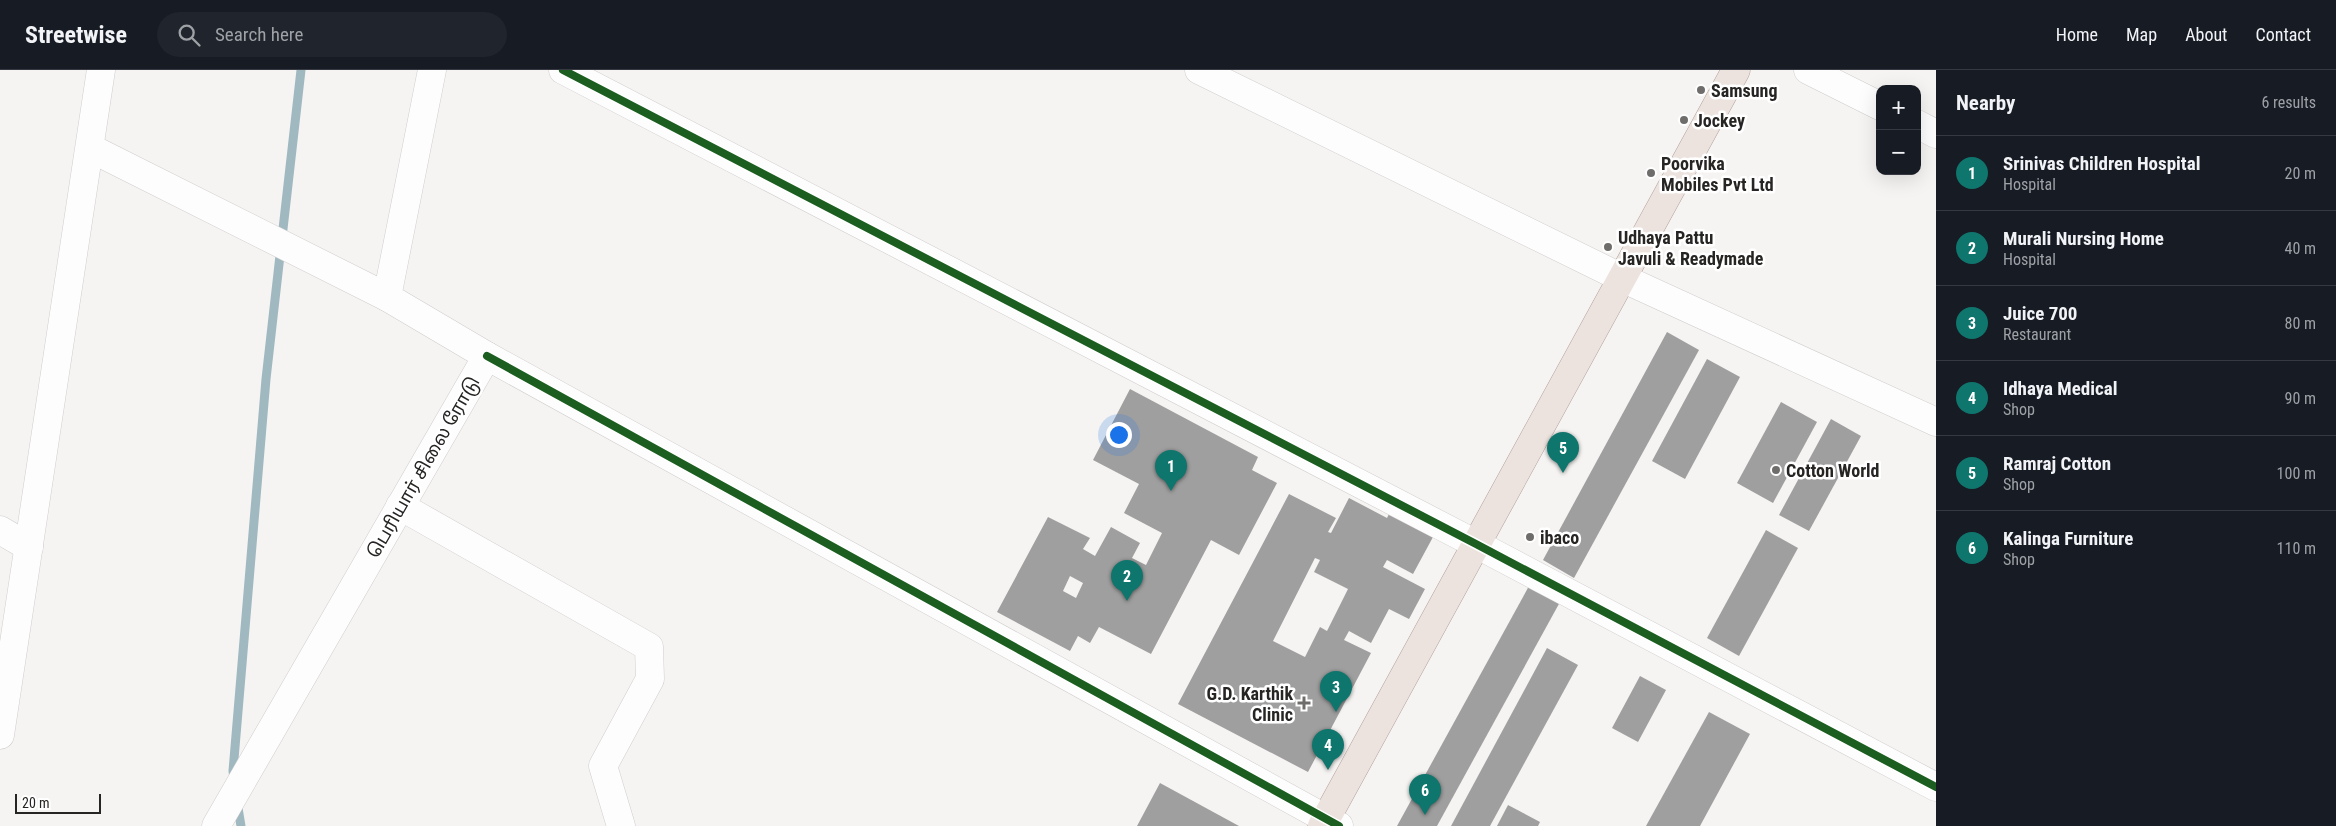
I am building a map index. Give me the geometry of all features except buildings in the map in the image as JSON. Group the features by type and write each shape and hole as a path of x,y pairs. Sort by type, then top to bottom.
{"main road":[{"path":"1329,824 1476,544 1736,70"}],"street":[{"path":"0,735 101,70"},
{"path":"387,296 432,70"},
{"path":"563,70 1476,544 1936,787"},
{"path":"1199,70 1622,278 1936,422"},
{"path":"1808,70 1876,104"},
{"path":"1921,126 1936,134"},
{"name":"பெரியார் சிலை ரோடு","path":"90,148 387,296 487,356 216,826"},
{"path":"487,356 1329,824"},
{"path":"400,506 649,647 650,679 603,766 621,826"},
{"path":"0,530 29,547"}],"waterway":[{"path":"234,779 233,771 266,379 301,70"},
{"path":"237,802 241,826"}],"cycle path":[{"path":"563,70 1476,544 1936,787"},
{"path":"487,356 1339,826"}],"place":[{"name":"Samsung","path":"1701,90"},
{"name":"Jockey","path":"1684,120"},
{"name":"Poorvika Mobiles Pvt Ltd","path":"1651,173"},
{"name":"Udhaya Pattu Javuli & Readymade","path":"1608,247"},
{"name":"Cotton World","path":"1776,470"},
{"name":"Ramraj Cotton","path":"1563,473"},
{"name":"Srinivas Children Hospital","path":"1171,491"},
{"name":"ibaco","path":"1530,537"},
{"name":"Murali Nursing Home","path":"1127,601"},
{"name":"G.D. Karthik Clinic","path":"1304,703"},
{"name":"Juice 700","path":"1336,712"},
{"name":"Idhaya Medical","path":"1328,770"},
{"name":"Kalinga Furniture","path":"1425,815"}]}
